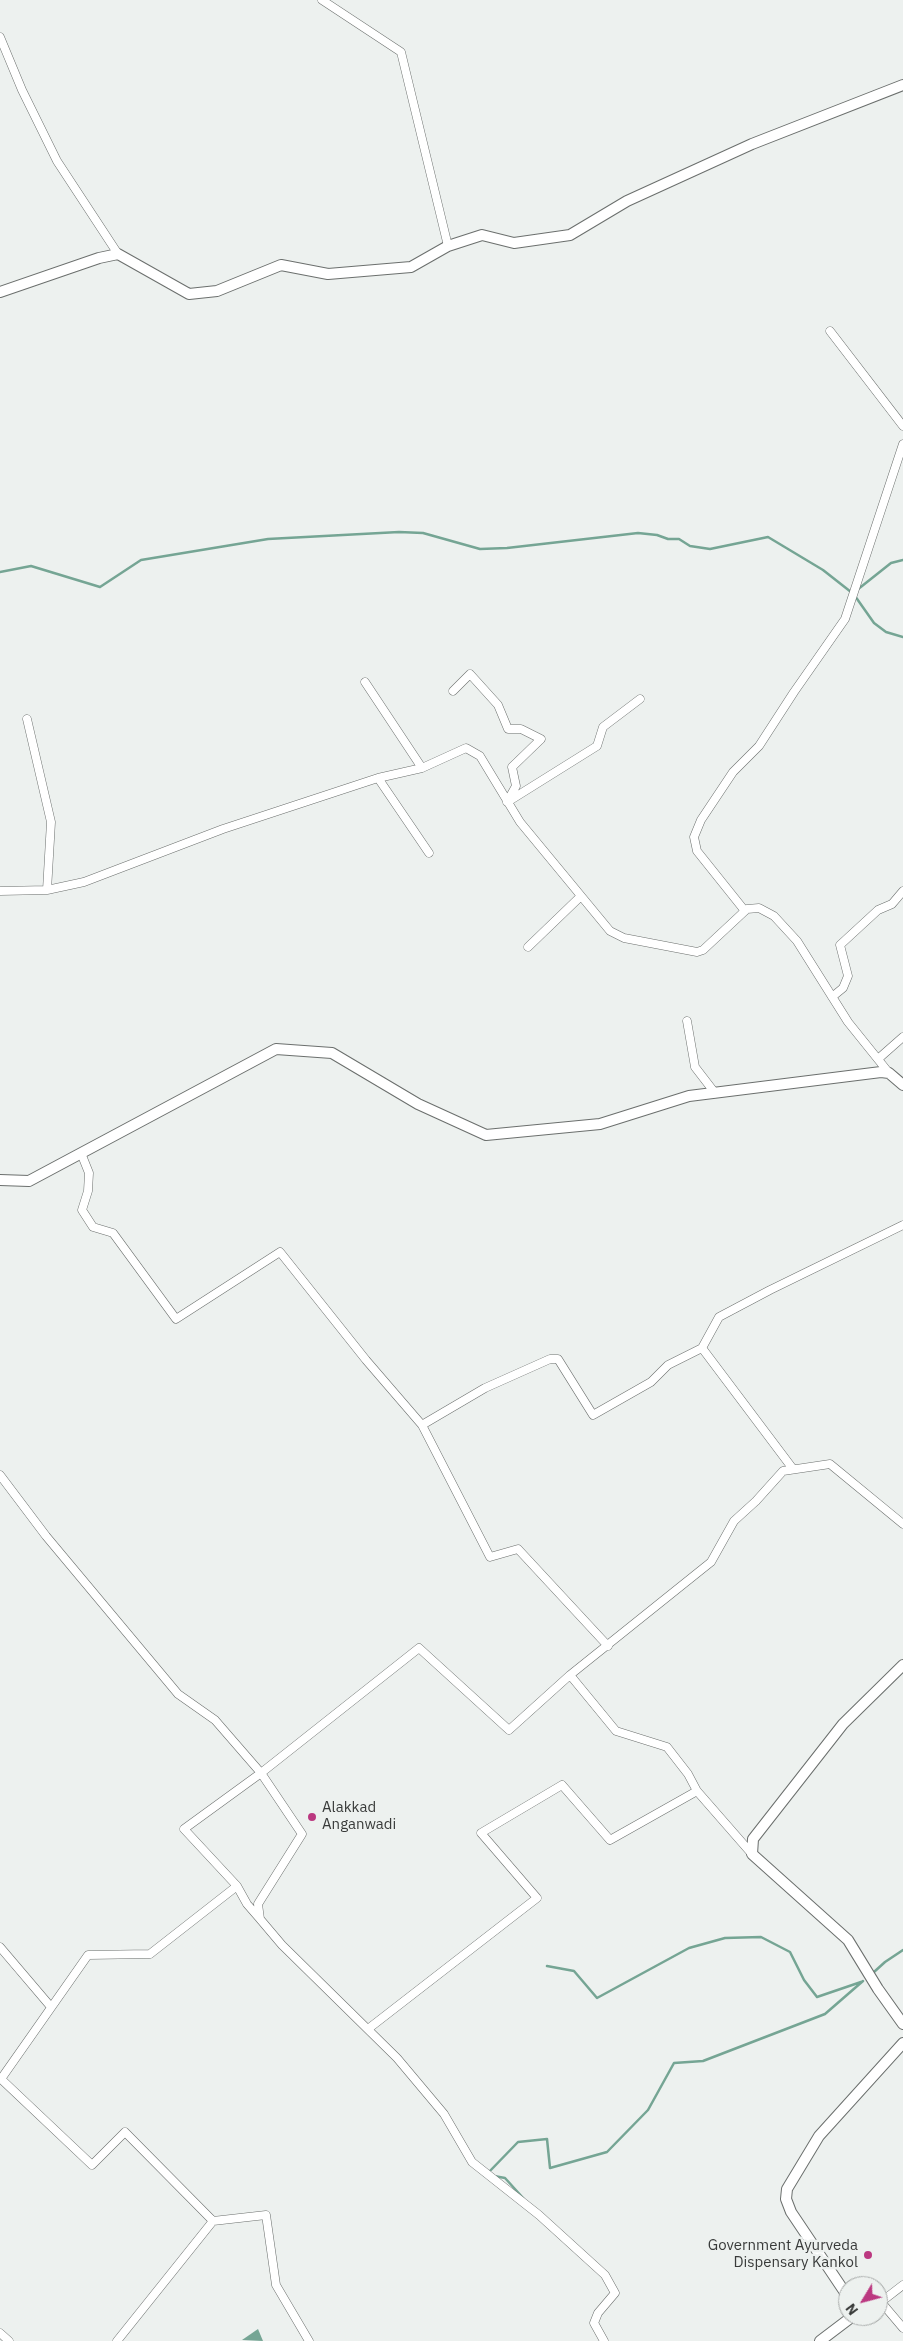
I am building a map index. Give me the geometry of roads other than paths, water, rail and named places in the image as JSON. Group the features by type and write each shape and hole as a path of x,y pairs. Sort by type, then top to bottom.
{"street":[{"path":"322,0 401,52 448,246"},
{"path":"0,37 22,90 57,161 118,254 189,294 218,291 281,265 328,274 411,267 448,246 482,236 514,243 570,234 627,200 752,144 903,85"},
{"path":"0,292 99,258 118,254"},
{"path":"830,331 903,426"},
{"path":"745,911 697,850 694,837 701,820 733,772 759,746 845,619 903,444"},
{"path":"453,691 470,674 498,705 508,729 521,729 541,738 512,767 516,786 507,802"},
{"path":"365,682 422,768"},
{"path":"507,802 597,746 603,727 640,699"},
{"path":"27,720 51,822 47,890"},
{"path":"0,892 47,890 84,882 223,829 378,778 422,768 466,748 474,750 480,756 507,802 538,845 615,934 694,951 703,950 747,909 759,908 774,916 797,941 848,1022 889,1073 903,1085"},
{"path":"378,778 429,853"},
{"path":"832,997 843,988 848,976 840,945 878,910 892,904 903,891"},
{"path":"528,947 581,896"},
{"path":"686,1021 695,1067 715,1093"},
{"path":"878,1059 903,1037"},
{"path":"0,1180 30,1181 276,1049 332,1053 418,1104 486,1135 600,1124 689,1096 881,1072 889,1073"},
{"path":"81,1153 89,1173 88,1191 82,1210 93,1227 113,1233 176,1319 280,1252 366,1360 422,1425 490,1557 518,1549 608,1646"},
{"path":"422,1425 485,1388 550,1358 558,1359 593,1414 651,1382 668,1365 702,1348 719,1317 903,1225"},
{"path":"702,1348 793,1469"},
{"path":"604,2341 594,2323 598,2313 615,2293 605,2275 539,2215 472,2162 444,2114 397,2058 288,1951 247,1904 237,1886 184,1829 261,1773 419,1648 509,1730 570,1675 711,1562 734,1521 756,1501 783,1471 830,1464 903,1524"},
{"path":"0,1475 46,1536 178,1694 215,1720 261,1773 302,1834 258,1904 260,1919"},
{"path":"752,1854 753,1839 843,1724 903,1665"},
{"path":"570,1675 616,1731 667,1746 688,1774 697,1791 752,1854 848,1940 878,1990 903,2024"},
{"path":"368,2029 537,1898 481,1833 562,1785 610,1840 697,1791"},
{"path":"213,2220 125,2132 92,2165 1,2079 88,1955 150,1954 237,1886"},
{"path":"0,1947 52,2007"},
{"path":"838,2282 791,2212 786,2200 787,2189 819,2136 903,2043"},
{"path":"117,2341 213,2220 266,2215 276,2285 309,2341"},
{"path":"888,2296 903,2285"},
{"path":"888,2312 903,2328"},
{"path":"820,2341 840,2326"},
{"path":"0,2333 8,2341"}],"waterway":[{"path":"0,572 31,566 100,587 141,560 268,539 399,532 423,533 480,549 507,548 638,533 657,535 668,539 679,539 690,546 710,549 768,537 823,570 851,592"},
{"path":"857,590 891,563 903,560"},
{"path":"855,596 874,623 886,632 903,637"},
{"path":"547,1966 574,1971 597,1998 689,1948 725,1938 761,1937 790,1952 804,1980 817,1997 861,1982"},
{"path":"874,1972 903,1950"},
{"path":"488,2173 518,2142 547,2139 550,2168 607,2152 648,2110 674,2063 703,2061 825,2014 863,1981"},
{"path":"494,2176 505,2178 524,2199"}],"place":[{"name":"Alakkad Anganwadi","path":"312,1817"},
{"name":"Government Ayurveda Dispensary Kankol","path":"868,2255"}]}
